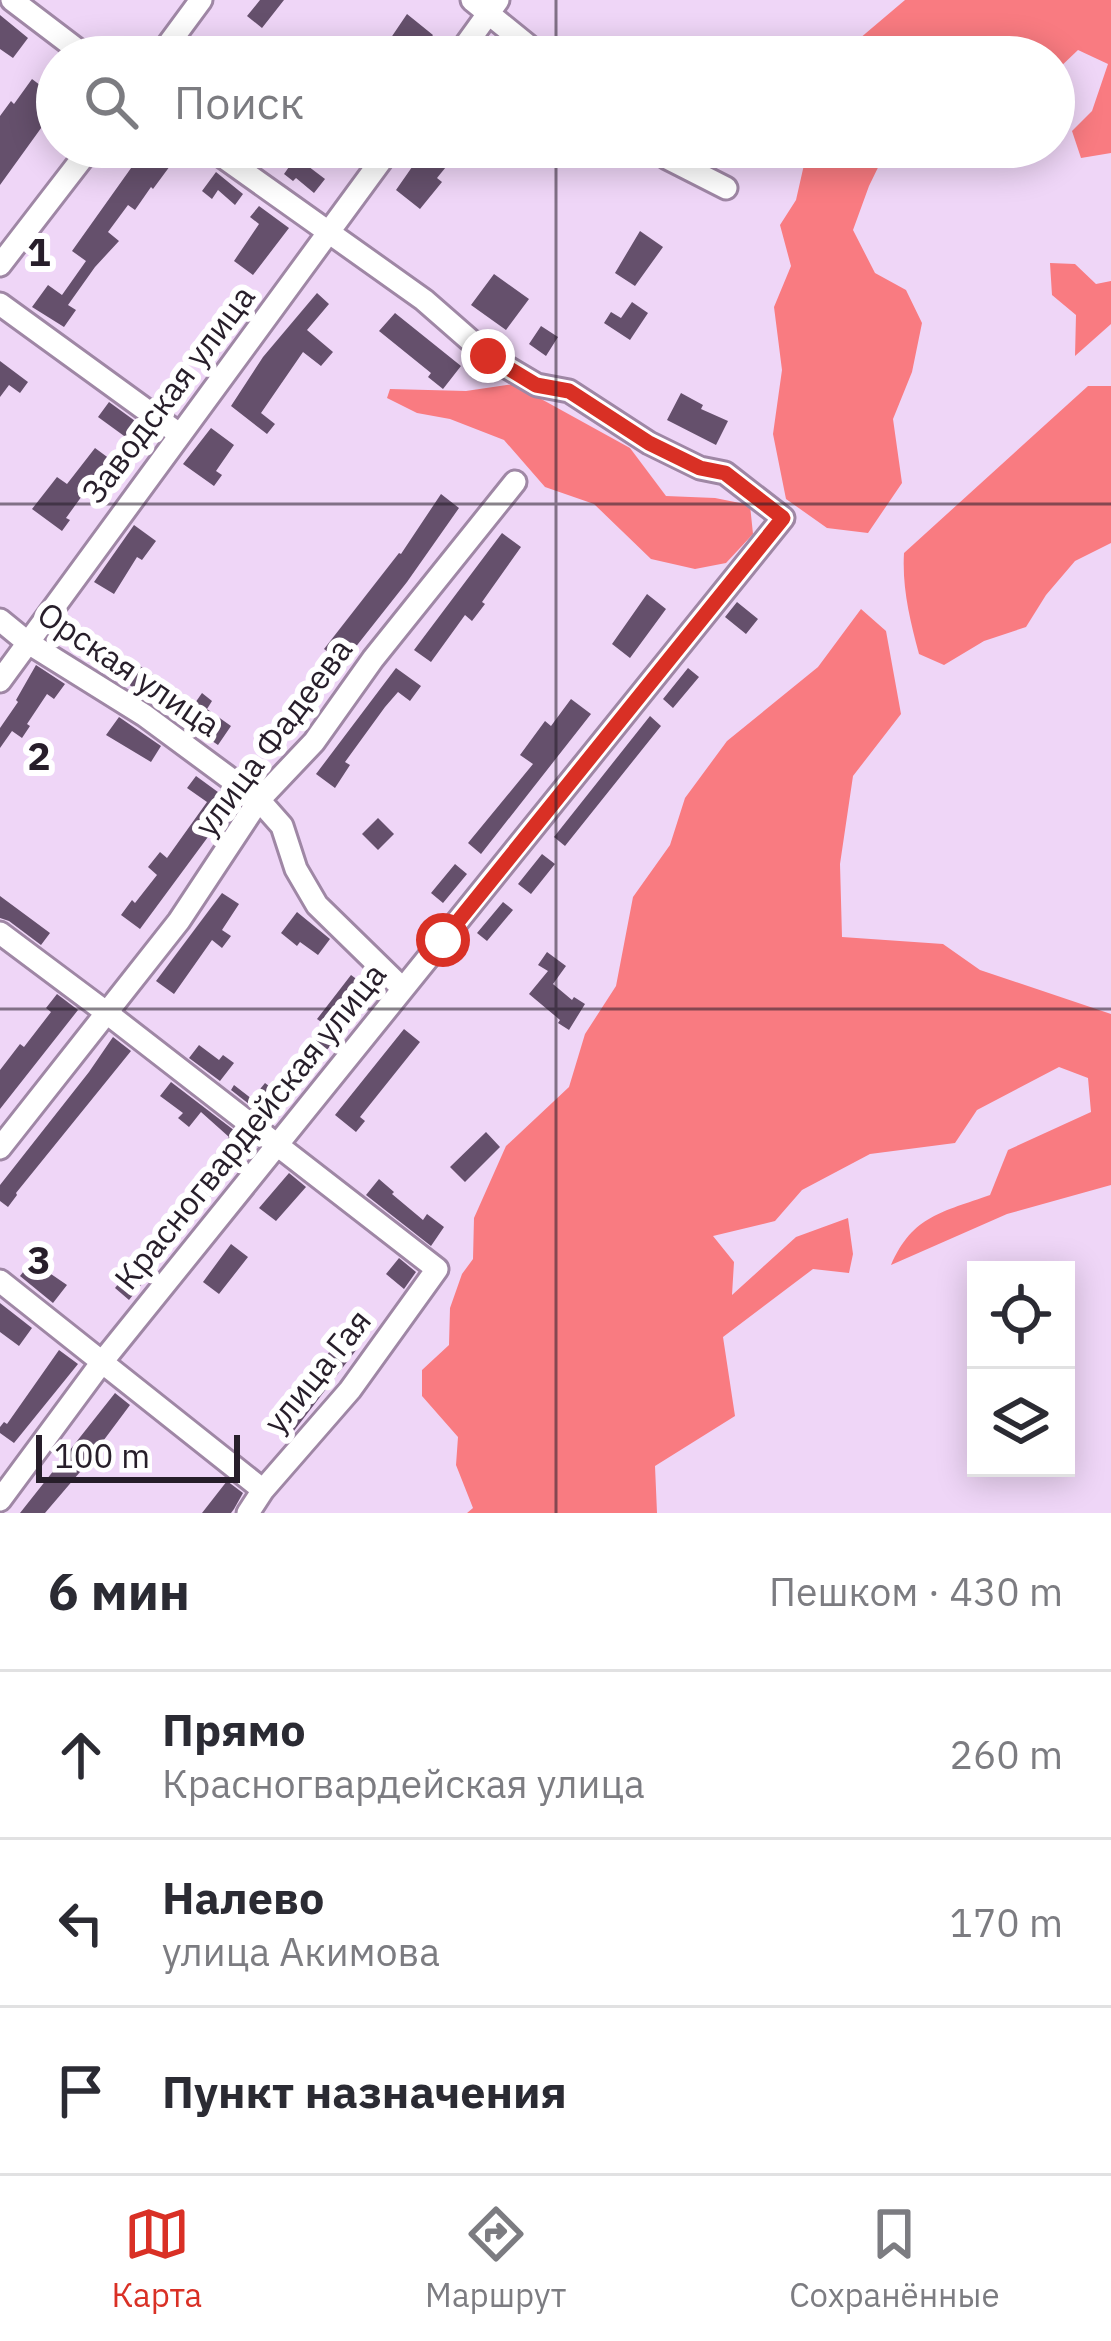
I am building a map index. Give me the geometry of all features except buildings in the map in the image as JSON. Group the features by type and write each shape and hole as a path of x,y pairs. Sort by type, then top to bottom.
{"street":[{"path":"12,0 59,36"},
{"path":"174,36 201,0"},
{"path":"468,36 486,4 520,36"},
{"path":"0,266 75,168"},
{"path":"238,168 328,234"},
{"name":"Заводская улица","path":"0,681 377,168"},
{"path":"687,168 726,188"},
{"name":"Красногвардейская улица","path":"0,1500 102,1362 783,518 725,473 700,468 649,443 569,391 536,385 488,356 424,300 328,234"},
{"path":"0,304 178,434"},
{"name":"улица Фадеева","path":"0,1148 179,921 259,800 314,742 374,658 514,482"},
{"name":"Орская улица","path":"0,620 144,715 259,800 283,826 296,868 317,904 403,989"},
{"path":"0,933 277,1145"},
{"name":"улица Гая","path":"248,1513 350,1390 437,1269 277,1145"},
{"path":"0,1281 263,1490"}],"shaded area":[{"path":"905,0 1111,0 1111,153 1081,158 1075,140 1075,128 1092,111 1108,64 1078,50 1075,53 1075,36 863,36"},
{"path":"803,168 878,168 853,230 875,273 906,290 922,323 912,372 893,419 902,483 868,533 827,528 786,499 773,434 782,370 774,307 791,266 780,225 796,200"},
{"path":"1050,263 1075,264 1096,284 1111,281 1111,324 1075,356 1076,315 1052,295"},
{"path":"514,384 630,448 666,496 750,505 753,534 726,563 695,569 651,559 594,504 545,487 504,440 450,419 417,413 387,398 390,389 466,391"},
{"path":"1088,386 1111,386 1111,543 1075,561 1026,627 984,641 944,665 919,654 905,591 904,553"},
{"path":"861,609 886,631 901,714 853,776 840,864 842,937 943,944 980,970 1111,1014 1111,1185 1007,1214 891,1265 920,1225 990,1195 1008,1150 1091,1112 1088,1078 1059,1067 977,1110 955,1143 870,1154 802,1190 775,1221 713,1236 734,1262 732,1295 796,1237 848,1218 853,1254 849,1273 813,1269 723,1337 735,1416 655,1466 657,1513 467,1513 473,1508 456,1465 458,1437 422,1396 422,1370 449,1345 450,1308 473,1259 474,1218 506,1146 569,1087 585,1034 616,986 633,897 670,845 685,798 727,741 818,667"}],"route":[{"path":"443,940 783,518 725,473 700,468 649,443 569,391 536,385 488,356"}]}
